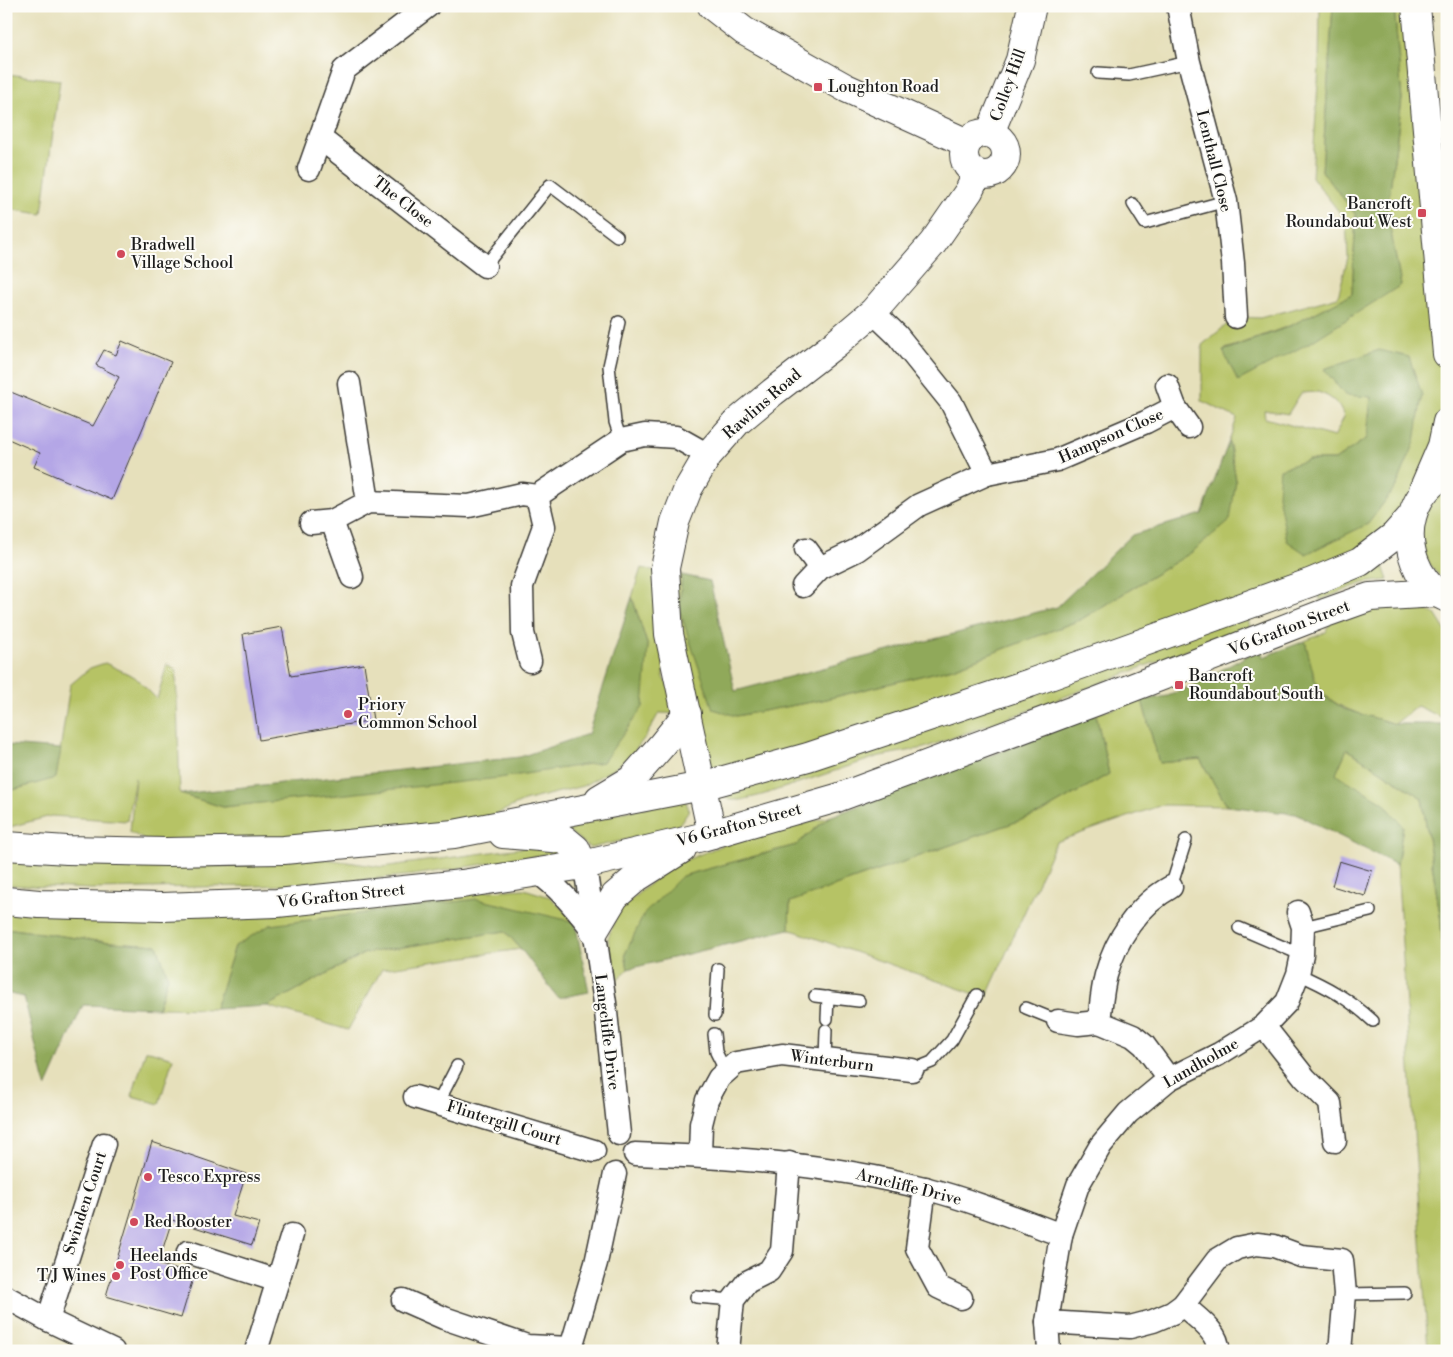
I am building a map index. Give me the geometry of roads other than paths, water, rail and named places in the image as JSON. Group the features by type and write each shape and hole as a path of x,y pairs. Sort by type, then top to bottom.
{"street":[{"path":"309,169 344,70 428,6"},
{"path":"712,6 744,31 846,88 978,138 1002,140 1006,154 1005,160 1002,167 991,174 977,174 971,170 964,157 978,138"},
{"name":"Colley Hill","path":"978,138 1020,60 1032,6"},
{"name":"Lenthall Close","path":"1178,6 1189,62 1226,201 1233,263 1236,317"},
{"path":"1416,6 1447,354"},
{"name":"The Close","path":"321,139 485,266"},
{"name":"Rawlins Road","path":"707,835 702,786 669,634 665,568 675,522 688,489 708,455 736,422 873,312 933,243 969,192 977,174"},
{"path":"873,312 897,335 951,402 987,474"},
{"path":"350,382 368,502"},
{"name":"Hampson Close","path":"1167,385 1175,407 1189,427"},
{"name":"Hampson Close","path":"803,586 820,568 856,550 919,506 987,474 1057,460 1146,422 1175,407"},
{"path":"1443,598 1423,578 1413,559 1409,538 1416,507 1442,446 1447,422"},
{"path":"352,577 322,522 368,502 470,506 522,494 537,496 621,440 645,435 676,437 708,455"},
{"path":"6,846 67,850 156,852 284,850 454,834 702,786 808,757 1030,683 1242,608 1360,562 1394,536 1436,479 1447,473"},
{"path":"530,661 523,633 522,586 544,526 537,496"},
{"path":"806,549 820,568"},
{"name":"V6 Grafton Street","path":"6,901 39,904 162,907 277,903 462,884 583,865 707,835 846,795 970,750 1370,597 1408,593 1443,598"},
{"path":"582,809 631,780 687,714"},
{"path":"454,834 520,835 564,839 576,849 583,865"},
{"path":"594,931 615,896 636,878 707,835"},
{"name":"Langcliffe Drive","path":"583,865 587,880 605,1003 619,1134"},
{"name":"Langcliffe Drive","path":"538,872 570,901 594,931"},
{"path":"1099,1022 1106,975 1125,930 1156,895 1171,887"},
{"name":"Lundholme","path":"1061,1234 1078,1185 1101,1145 1128,1113 1169,1080 1219,1054 1264,1026 1287,1002 1300,964 1300,920"},
{"path":"1058,1021 1078,1024 1099,1022 1132,1036 1144,1045 1169,1080"},
{"path":"1264,1026 1305,1078 1330,1103 1335,1141"},
{"name":"Winterburn","path":"700,1156 701,1124 707,1100 719,1078 736,1063 782,1055 912,1070"},
{"name":"Flintergill Court","path":"415,1097 594,1151"},
{"path":"619,1134 630,1141 635,1154 634,1160 627,1170 615,1174 609,1173 598,1166 595,1161 594,1151 602,1138 607,1135 619,1134"},
{"name":"Swinden Court","path":"48,1320 104,1144"},
{"name":"Arncliffe Drive","path":"635,1154 700,1156 789,1163 849,1172 925,1188 994,1209 1061,1234"},
{"path":"728,1351 733,1300 747,1282 769,1271 782,1251 789,1163"},
{"path":"403,1300 444,1318 527,1346 571,1349 596,1263 615,1174"},
{"path":"925,1188 917,1248 938,1287 961,1298"},
{"path":"1048,1351 1047,1322 1061,1234"},
{"path":"256,1351 292,1235"},
{"path":"1047,1322 1130,1327 1153,1321 1183,1305 1217,1260 1237,1248 1257,1244 1274,1246 1301,1256 1342,1260 1345,1294 1340,1351"},
{"path":"188,1252 278,1281"},
{"path":"6,1297 48,1320 113,1351"},
{"path":"1183,1305 1214,1334 1218,1351"}],"lane":[{"path":"1098,73 1129,75 1189,62"},
{"path":"485,266 550,185 617,236"},
{"path":"1133,204 1145,223 1226,201"},
{"path":"619,322 609,366 616,422 621,440"},
{"path":"1171,887 1186,840"},
{"path":"1300,920 1370,912"},
{"path":"1239,928 1300,964 1324,985 1355,1004 1373,1022"},
{"path":"715,1015 718,969"},
{"path":"912,1070 932,1062 952,1040 977,995"},
{"path":"815,996 859,1001"},
{"path":"825,1060 828,997"},
{"path":"1026,1008 1058,1021"},
{"path":"714,1034 716,1052 726,1072"},
{"path":"438,1103 456,1066"},
{"path":"1345,1294 1404,1293"},
{"path":"696,1297 733,1300"}],"place":[{"name":"Loughton Road","path":"818,87"},
{"name":"Bancroft Roundabout West","path":"1422,213"},
{"name":"Bradwell Village School","path":"121,254"},
{"name":"Bancroft Roundabout South","path":"1179,685"},
{"name":"Priory Common School","path":"348,714"},
{"name":"Tesco Express","path":"148,1177"},
{"name":"Red Rooster","path":"134,1222"},
{"name":"Heelands Post Office","path":"120,1265"},
{"name":"T J Wines","path":"116,1276"}]}
